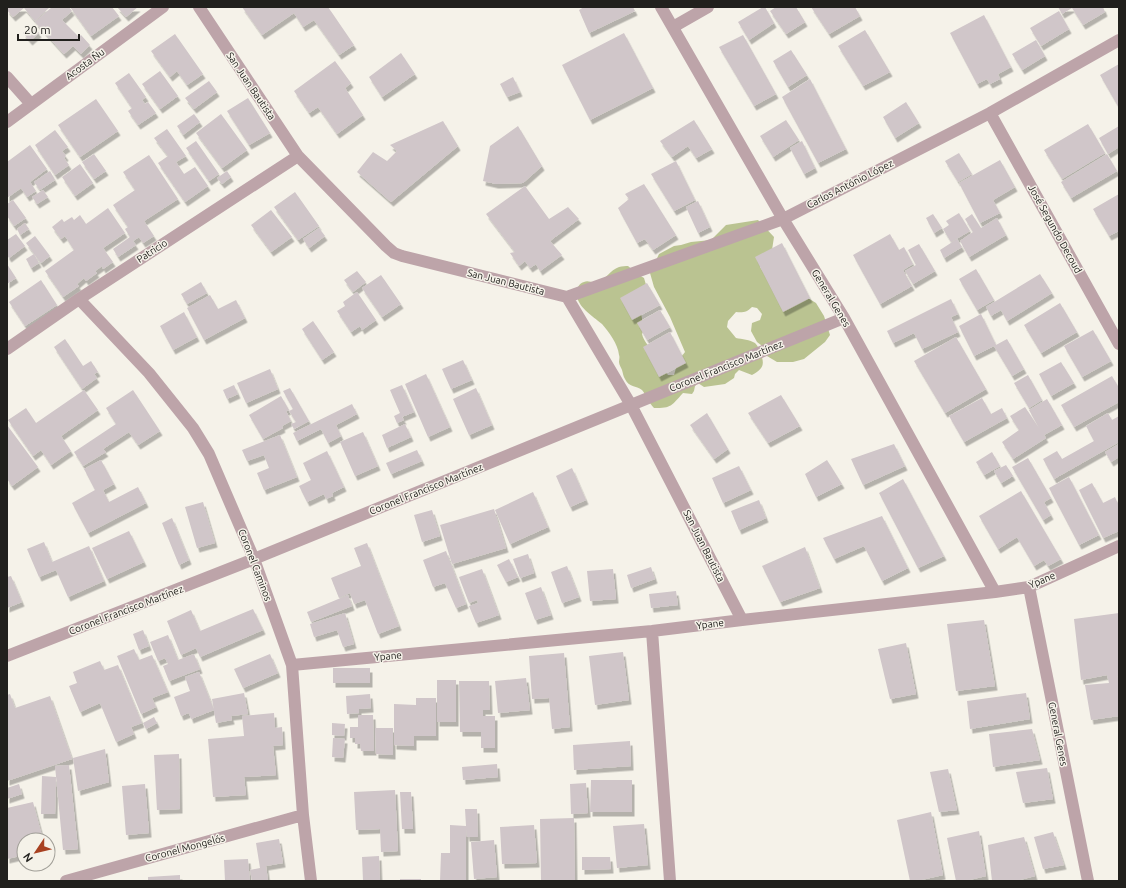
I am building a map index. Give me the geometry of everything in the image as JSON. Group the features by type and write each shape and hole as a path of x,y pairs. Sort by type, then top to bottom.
{"street":[{"name":"Acosta Ñu","path":"7,122 163,7"},
{"name":"San Juan Bautista","path":"199,7 298,156 394,253 567,297 631,405 742,620"},
{"name":"General Genes","path":"661,7 783,219 844,318 995,592"},
{"path":"673,27 708,7"},
{"name":"Carlos António López","path":"567,297 783,219 990,113 1119,40"},
{"path":"7,77 31,104"},
{"name":"José Segundo Decoud","path":"990,113 1119,344"},
{"name":"Patricio","path":"7,349 79,299 298,156"},
{"name":"Coronel Caminos","path":"79,299 149,373 193,428 209,454 254,559 292,665 303,815 311,881"},
{"name":"Coronel Francisco Martínez","path":"7,656 254,559 844,318"},
{"name":"Ypane","path":"292,665 652,631 995,592 1029,587 1119,546"},
{"name":"General Genes","path":"1029,587 1088,881"},
{"path":"652,631 670,881"},
{"name":"Coronel Mongelós","path":"66,881 303,815"}],"green space":[{"path":"758,220 774,237 772,250 765,257 760,267 769,281 803,295 816,303 824,316 830,335 825,342 804,359 793,362 777,362 767,356 751,331 752,323 760,320 762,314 757,308 752,307 745,312 736,312 728,321 727,327 736,338 751,341 756,344 763,360 761,368 752,375 739,370 735,374 734,378 725,384 704,387 698,383 692,394 683,393 668,407 654,408 642,390 628,384 619,364 619,356 615,342 602,324 581,306 577,296 578,287 581,283 586,281 599,281 616,268 623,266 628,266 644,278 647,288 640,308 644,329 642,334 645,341 668,375 674,375 678,361 685,352 670,317 654,287 650,273 659,254 674,246 691,242 711,240 726,225"}],"building":[{"path":"7,7 50,7 35,21 24,8 13,17 7,10"},
{"path":"52,7 69,7 72,11 62,20 79,37 81,35 90,45 81,54 73,46 64,54 35,22"},
{"path":"70,7 112,7 119,16 91,36"},
{"path":"117,7 138,7 126,17"},
{"path":"242,7 328,7 354,45 339,55 314,20 303,27 294,13 262,35"},
{"path":"584,7 633,7 635,11 589,33 579,10"},
{"path":"765,7 774,23 749,40 738,22"},
{"path":"776,7 796,7 805,22 786,34 770,11"},
{"path":"811,7 855,7 860,16 829,34"},
{"path":"1058,7 1103,7 1105,12 1083,25 1072,8 1062,14"},
{"path":"1059,11 1069,29 1041,46 1030,28"},
{"path":"984,15 1011,67 998,74 1000,79 990,84 987,79 977,84 950,33"},
{"path":"33,25 39,33 30,41 23,33"},
{"path":"865,30 890,72 863,86 838,46"},
{"path":"624,33 653,88 590,120 562,65"},
{"path":"175,34 203,74 187,85 177,71 170,77 151,51"},
{"path":"743,35 776,94 754,106 719,47"},
{"path":"1036,40 1045,56 1022,70 1012,54"},
{"path":"791,50 807,75 788,87 773,61"},
{"path":"401,53 415,74 382,97 369,77"},
{"path":"335,61 351,83 345,88 363,115 337,134 318,107 309,113 294,91"},
{"path":"1119,64 1119,108 1100,75"},
{"path":"160,71 178,96 160,109 142,84"},
{"path":"129,73 146,97 142,100 145,104 148,102 156,113 138,125 128,111 132,108 115,83"},
{"path":"513,77 520,92 507,97 500,84"},
{"path":"810,79 846,149 818,163 782,97"},
{"path":"209,81 217,92 194,109 185,98"},
{"path":"248,98 270,133 249,145 227,111"},
{"path":"96,99 118,131 80,157 58,125"},
{"path":"906,102 919,123 895,138 883,117"},
{"path":"194,114 200,122 183,135 177,126"},
{"path":"221,114 247,150 222,168 196,133"},
{"path":"694,120 712,149 696,158 688,146 672,157 660,141"},
{"path":"786,120 799,140 773,157 760,136"},
{"path":"443,121 458,146 391,202 357,172 373,152 387,161 397,151 390,145"},
{"path":"1088,124 1105,153 1062,179 1044,150"},
{"path":"518,126 542,166 523,183 496,184 483,181 490,146"},
{"path":"1119,126 1119,147 1108,154 1099,138"},
{"path":"167,129 186,156 176,162 184,174 195,167 208,186 185,202 158,163 168,156 154,138"},
{"path":"55,130 68,147 62,151 66,156 64,158 69,165 55,175 35,145"},
{"path":"196,141 219,174 209,181 186,148"},
{"path":"802,141 815,168 804,174 790,148"},
{"path":"30,145 47,169 30,182 36,191 27,197 21,188 7,198 7,162"},
{"path":"959,153 972,174 958,182 945,161"},
{"path":"94,154 106,171 94,179 82,162"},
{"path":"1107,154 1117,171 1071,198 1061,182"},
{"path":"149,155 178,199 144,221 154,236 143,243 139,237 133,241 136,245 118,257 113,249 130,237 125,229 128,227 113,205 135,190 123,172"},
{"path":"1000,160 1015,187 993,200 1000,213 980,223 959,183"},
{"path":"676,161 695,200 674,211 651,174"},
{"path":"80,164 93,183 75,196 62,177"},
{"path":"50,171 55,180 40,190 34,182"},
{"path":"227,171 231,177 222,184 217,178"},
{"path":"644,184 676,235 653,250 645,239 637,243 618,208 629,199 625,194"},
{"path":"525,186 549,219 568,207 579,219 550,241 562,255 540,271 536,264 530,268 525,261 519,266 510,253 515,252 486,214"},
{"path":"43,190 48,197 37,204 32,197"},
{"path":"295,192 319,226 298,240 274,207"},
{"path":"1119,194 1119,231 1109,236 1093,209"},
{"path":"13,200 26,218 14,226 7,216 7,204"},
{"path":"698,201 710,227 698,233 686,207"},
{"path":"108,208 125,233 103,248 113,262 103,269 102,266 95,271 97,273 86,281 84,278 77,284 79,286 63,297 45,271 74,250 65,236 61,239 52,227 62,219 64,222 72,217 74,220 80,215 86,224"},
{"path":"271,210 292,237 271,252 251,225"},
{"path":"959,213 970,231 951,242 943,229 949,225 946,221"},
{"path":"933,214 942,228 934,233 926,218"},
{"path":"972,214 981,228 997,218 1006,235 969,257 960,241 973,232 965,219"},
{"path":"25,223 29,229 20,235 17,229"},
{"path":"319,228 325,236 309,248 303,239"},
{"path":"16,234 25,246 9,258 7,255 7,240"},
{"path":"890,234 899,250 904,247 913,264 903,270 912,286 880,304 853,255"},
{"path":"35,236 50,256 41,263 26,243"},
{"path":"957,239 962,247 944,258 940,250"},
{"path":"782,243 810,298 783,312 755,257"},
{"path":"919,244 935,271 913,284 905,271 916,265 908,250"},
{"path":"34,254 39,263 31,268 26,259"},
{"path":"7,264 16,278 7,284"},
{"path":"976,269 994,300 977,310 959,279"},
{"path":"357,271 366,282 353,292 344,280"},
{"path":"1040,274 1052,293 1007,321 1001,310 991,316 986,307"},
{"path":"381,275 401,304 382,317 362,288"},
{"path":"41,280 57,305 25,326 9,302"},
{"path":"201,282 207,293 187,304 181,294"},
{"path":"647,283 660,305 632,320 620,298"},
{"path":"357,292 376,320 362,330 360,326 351,332 337,311 345,306 343,302"},
{"path":"210,295 218,309 236,300 245,318 204,340 187,308"},
{"path":"951,299 958,314 951,317 958,332 922,349 914,333 893,343 887,331"},
{"path":"1060,303 1077,332 1041,353 1024,325"},
{"path":"660,310 670,327 647,340 637,323"},
{"path":"184,312 197,337 173,350 160,326"},
{"path":"981,314 996,345 1007,339 1024,369 1012,376 994,346 974,356 959,326"},
{"path":"313,321 334,352 322,360 302,329"},
{"path":"1093,330 1111,361 1082,377 1064,346"},
{"path":"670,332 686,363 659,377 643,347"},
{"path":"956,337 986,389 945,413 914,361"},
{"path":"65,339 83,366 91,361 98,372 94,374 97,378 82,389 54,347"},
{"path":"463,360 472,380 451,389 442,369"},
{"path":"1061,362 1074,383 1051,396 1039,374"},
{"path":"270,369 278,389 246,403 237,383"},
{"path":"426,374 450,427 428,437 405,384"},
{"path":"1028,375 1042,400 1029,408 1014,383"},
{"path":"1112,376 1119,388 1119,402 1074,427 1061,405"},
{"path":"234,385 238,394 227,399 223,390"},
{"path":"402,385 414,412 402,417 404,420 397,423 394,416 400,413 390,390"},
{"path":"290,388 309,421 294,429 291,424 296,422 289,411 293,409 283,391"},
{"path":"476,388 492,425 469,435 453,399"},
{"path":"84,390 98,410 61,436 71,451 51,465 41,450 33,456 8,420 26,408 36,423"},
{"path":"133,390 160,431 138,445 129,432 103,449 106,452 83,466 74,452 116,424 106,408"},
{"path":"781,395 800,426 768,443 748,413"},
{"path":"281,396 289,410 286,411 291,421 282,426 283,428 263,439 249,415"},
{"path":"982,398 991,414 1002,408 1007,418 964,442 949,416"},
{"path":"1047,399 1062,425 1044,435 1046,438 1013,459 1002,442 1019,430 1010,416 1025,407 1039,428 1029,410"},
{"path":"352,404 357,414 336,425 341,436 328,443 321,429 297,441 293,433"},
{"path":"707,413 728,449 714,459 690,425"},
{"path":"1108,413 1112,420 1119,416 1119,442 1054,479 1043,459 1057,451 1062,459 1094,441 1086,426"},
{"path":"405,424 411,437 387,448 382,435"},
{"path":"7,425 38,467 12,486 7,479"},
{"path":"363,432 378,466 355,476 340,442"},
{"path":"280,435 297,477 264,490 257,473 269,468 264,455 247,461 242,450"},
{"path":"894,444 905,466 863,485 851,459"},
{"path":"1119,444 1119,457 1111,462 1105,452"},
{"path":"417,450 422,461 391,474 386,463"},
{"path":"327,451 344,487 332,493 333,496 326,499 324,494 307,502 299,486 311,480 303,463"},
{"path":"992,452 1000,466 984,475 976,462"},
{"path":"1028,458 1051,498 1044,502 1051,515 1043,520 1012,467"},
{"path":"101,460 114,484 103,490 109,502 138,487 146,503 88,533 72,503 95,490 84,469"},
{"path":"827,460 842,484 816,497 805,474"},
{"path":"1006,465 1013,476 1001,483 994,471"},
{"path":"739,466 751,490 723,503 712,478"},
{"path":"572,468 586,500 570,507 556,476"},
{"path":"1069,477 1099,535 1079,545 1049,488"},
{"path":"903,479 944,556 918,568 879,493"},
{"path":"1092,483 1103,503 1115,497 1119,506 1119,531 1103,538 1079,490"},
{"path":"1021,491 1061,559 1048,566 1044,560 1034,566 1017,537 998,549 979,516"},
{"path":"533,492 548,527 510,544 495,510"},
{"path":"759,500 766,518 739,530 731,511"},
{"path":"203,502 215,543 197,548 185,507"},
{"path":"494,509 506,548 452,564 440,525"},
{"path":"432,510 440,536 422,542 414,515"},
{"path":"882,516 908,568 882,581 864,546 834,559 823,538"},
{"path":"172,518 189,560 179,565 162,523"},
{"path":"129,531 144,562 107,579 92,548"},
{"path":"44,542 52,562 89,546 104,581 68,597 56,570 39,577 27,549"},
{"path":"367,543 399,626 378,634 365,600 354,604 350,593 339,598 331,578 361,566 354,548"},
{"path":"805,547 820,588 780,602 762,566"},
{"path":"446,551 466,604 456,608 445,583 433,587 423,560"},
{"path":"528,554 534,573 520,578 513,559"},
{"path":"509,559 518,577 506,582 497,565"},
{"path":"567,566 579,597 562,603 551,572"},
{"path":"651,567 655,579 631,588 627,575"},
{"path":"482,569 499,615 476,623 469,606 478,603 477,600 469,603 459,577"},
{"path":"613,569 616,599 590,601 587,571"},
{"path":"11,576 22,602 7,608 7,577"},
{"path":"541,587 551,615 535,620 525,593"},
{"path":"676,591 678,605 651,608 649,594"},
{"path":"348,595 352,606 311,622 307,612"},
{"path":"253,609 263,630 200,657 196,648 181,655 167,621 191,610 200,631"},
{"path":"345,613 354,644 343,647 337,630 314,637 310,624"},
{"path":"1119,613 1119,675 1117,675 1119,680 1119,716 1091,720 1085,685 1109,683 1107,675 1081,680 1074,619"},
{"path":"984,620 995,686 956,691 947,624"},
{"path":"143,630 149,646 139,650 133,634"},
{"path":"168,635 178,660 194,654 200,669 169,681 163,666 168,664 165,658 158,661 150,642"},
{"path":"906,643 916,694 890,699 878,649"},
{"path":"134,649 139,660 152,655 168,692 152,698 156,707 141,714 117,656"},
{"path":"623,652 629,700 595,705 589,656"},
{"path":"564,653 570,727 552,729 549,698 532,699 529,656"},
{"path":"270,654 278,673 243,688 234,669"},
{"path":"100,661 104,670 118,665 142,723 131,727 134,734 116,742 100,703 80,712 69,686 77,683 73,672"},
{"path":"333,668 370,668 370,683 333,683"},
{"path":"199,672 214,710 191,719 189,713 181,716 174,697 190,691 185,677"},
{"path":"526,678 530,710 498,713 495,681"},
{"path":"437,680 456,680 456,722 437,722"},
{"path":"459,681 489,681 490,710 483,710 483,716 495,716 495,748 481,748 481,732 460,732"},
{"path":"244,693 248,714 231,716 232,720 216,723 212,699"},
{"path":"1026,693 1030,719 970,729 967,701"},
{"path":"10,694 15,708 50,696 72,759 7,781 7,695"},
{"path":"370,694 371,708 359,709 359,713 347,714 346,696"},
{"path":"416,698 436,698 436,736 414,736 414,746 394,745 394,704 416,705"},
{"path":"274,713 275,728 282,727 283,745 273,746 276,775 244,777 246,795 213,797 208,739 244,736 242,716"},
{"path":"358,715 373,715 374,751 361,751 360,744 355,744 355,738 350,738 350,727 358,727"},
{"path":"154,717 157,723 146,729 143,723"},
{"path":"332,723 345,724 344,736 332,735"},
{"path":"375,728 393,728 393,755 376,754"},
{"path":"1032,729 1040,760 993,767 989,734"},
{"path":"333,738 345,739 343,758 332,757"},
{"path":"630,741 631,766 574,770 573,745"},
{"path":"105,749 109,782 78,791 73,758"},
{"path":"179,754 180,809 157,810 154,755"},
{"path":"497,764 498,777 463,780 462,767"},
{"path":"69,765 78,849 63,850 55,766"},
{"path":"1047,768 1053,799 1023,803 1016,772"},
{"path":"948,769 957,810 939,812 930,772"},
{"path":"42,776 56,777 55,814 41,814"},
{"path":"591,780 632,780 632,812 590,812"},
{"path":"586,783 588,813 571,814 570,784"},
{"path":"19,784 22,794 7,799 7,788"},
{"path":"145,784 149,833 126,835 122,786"},
{"path":"395,790 398,851 381,852 380,829 356,830 354,792"},
{"path":"400,792 411,792 413,829 402,829"},
{"path":"33,802 41,832 16,832 16,857 7,859 7,808"},
{"path":"465,809 477,809 478,837 467,837 466,830 466,881 440,881 441,853 450,853 450,825 466,826"},
{"path":"931,812 943,875 917,881 910,881 897,820"},
{"path":"574,818 575,881 541,881 540,819"},
{"path":"644,824 648,865 617,868 613,826"},
{"path":"534,825 537,863 502,864 500,827"},
{"path":"979,831 986,876 965,881 956,881 947,838"},
{"path":"1053,832 1064,865 1043,869 1034,837"},
{"path":"1024,837 1035,876 1016,881 992,881 988,845"},
{"path":"279,839 283,863 266,866 268,881 252,881 250,870 260,868 256,843"},
{"path":"494,840 497,877 474,879 471,842"},
{"path":"379,856 380,881 363,881 362,857"},
{"path":"582,857 610,857 611,869 582,870"},
{"path":"248,859 250,881 225,881 224,860"},
{"path":"180,875 180,881 148,881 148,877"},
{"path":"400,879 421,879 421,881 400,881"}]}
